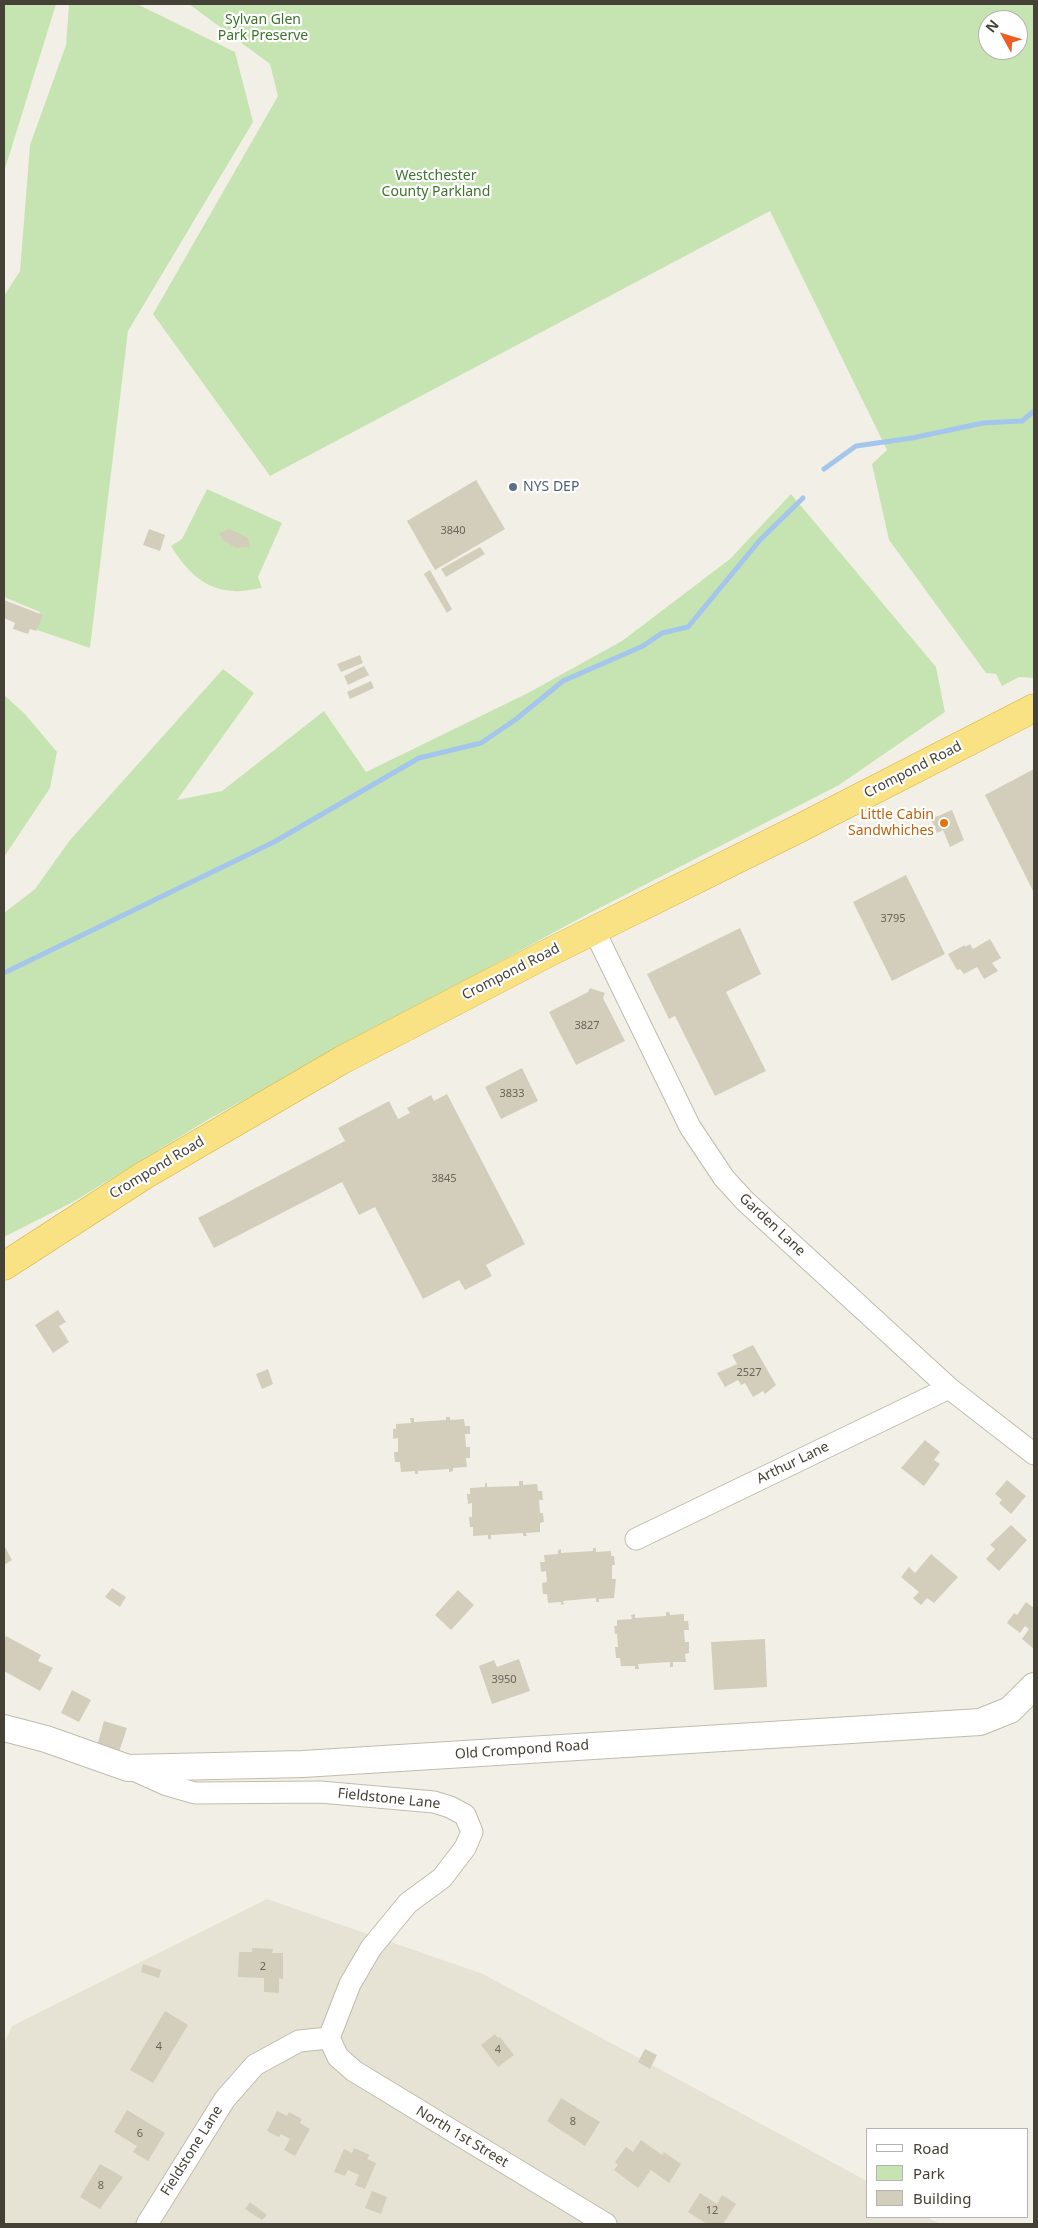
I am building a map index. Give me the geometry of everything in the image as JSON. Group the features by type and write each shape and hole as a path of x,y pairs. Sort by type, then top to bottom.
{"highway":[{"name":"Crompond Road","path":"4,1266 143,1176 292,1088 397,1031 1034,708"}],"street":[{"name":"Garden Lane","path":"594,930 690,1127 724,1178 745,1201 949,1388 1034,1454"},
{"name":"Arthur Lane","path":"636,1539 949,1388"},
{"name":"Old Crompond Road","path":"4,1728 46,1739 128,1768 303,1764 980,1722 1010,1710 1034,1686"},
{"name":"Fieldstone Lane","path":"128,1768 167,1785 195,1793 320,1792 434,1802 450,1807 464,1815 472,1832 465,1848 442,1878 408,1903 371,1948 350,1984 329,2038 299,2041 255,2065 224,2099 147,2224"},
{"name":"North 1st Street","path":"329,2038 338,2057 354,2071 606,2224"}],"shaded area":[{"path":"267,1899 483,1974 866,2180 866,2218 929,2218 940,2224 4,2224 4,2043 12,2026"}],"green space":[{"path":"4,4 56,4 4,172"},
{"path":"69,4 137,4 235,52 253,122 128,331 90,648 34,629 40,612 4,597 4,296 20,271 30,145 66,45"},
{"name":"Westchester County Parkland","path":"189,4 1034,4 1034,678 1019,677 1002,686 996,674 986,673 889,540 872,464 887,450 770,211 270,476 153,314 278,96 270,64"},
{"path":"207,489 282,523 258,577 262,588 244,591 223,590 205,583 190,571 171,546 182,539"},
{"path":"791,494 936,667 945,712 839,785 586,915 209,1119 73,1202 4,1237 4,913 35,889 70,840 223,669 254,693 177,800 222,791 324,711 366,772 528,693 622,641 730,559"},
{"path":"4,695 24,713 57,752 50,788 4,857"}],"building":[{"path":"476,480 505,529 435,570 407,521"},
{"path":"149,529 165,535 160,551 143,545"},
{"path":"229,529 248,538 250,547 236,548 223,540 219,533"},
{"path":"480,547 485,554 446,577 441,569"},
{"path":"430,570 452,609 447,613 424,574"},
{"path":"4,600 43,615 36,631 30,629 28,634 13,629 15,623 4,618"},
{"path":"360,655 363,663 341,672 337,664"},
{"path":"364,666 369,675 348,685 344,676"},
{"path":"371,681 374,688 350,699 347,692"},
{"path":"1034,769 1034,893 985,795"},
{"path":"952,810 964,840 950,847 943,830 937,833 931,819"},
{"path":"906,875 945,954 892,981 853,902"},
{"path":"740,928 761,974 726,992 766,1071 715,1096 675,1016 669,1019 647,974"},
{"path":"990,939 1001,958 992,963 998,971 984,979 977,967 964,974 960,969 957,970 948,954 970,944 973,949"},
{"path":"590,988 605,993 603,998 625,1041 576,1065 549,1012 588,992"},
{"path":"522,1068 538,1101 501,1119 485,1087"},
{"path":"447,1094 525,1244 486,1265 492,1276 465,1290 459,1280 423,1299 375,1207 359,1215 342,1182 214,1248 198,1218 345,1141 338,1128 389,1101 398,1119 410,1113 407,1108 431,1095 434,1101"},
{"path":"58,1310 66,1322 59,1326 69,1342 53,1353 35,1325"},
{"path":"753,1345 776,1385 765,1394 763,1391 753,1397 745,1383 741,1385 738,1380 725,1387 717,1373 737,1364 732,1355"},
{"path":"268,1369 273,1384 262,1389 256,1374"},
{"path":"446,1417 450,1417 450,1420 464,1419 465,1426 470,1426 470,1434 465,1434 466,1447 470,1447 470,1458 466,1458 467,1467 453,1468 453,1471 449,1472 449,1469 418,1471 418,1474 415,1474 415,1471 401,1472 400,1462 395,1462 394,1452 398,1452 398,1438 393,1439 393,1429 396,1429 396,1424 411,1423 410,1418 414,1418 414,1422 446,1420"},
{"path":"925,1440 940,1452 934,1460 940,1464 924,1486 901,1468"},
{"path":"1007,1480 1026,1496 1011,1514 999,1503 1002,1500 995,1494"},
{"path":"519,1481 523,1481 523,1485 537,1484 538,1491 542,1491 543,1500 539,1500 540,1513 543,1513 544,1522 540,1523 540,1532 526,1533 527,1536 523,1536 523,1533 491,1535 491,1539 488,1539 488,1535 473,1536 473,1527 470,1527 469,1517 472,1517 472,1503 468,1504 467,1494 470,1494 470,1488 485,1487 485,1483 487,1483 487,1487 519,1486"},
{"path":"1011,1525 1027,1540 999,1571 986,1559 995,1549 990,1545"},
{"path":"4,1545 12,1560 4,1565"},
{"path":"593,1548 596,1548 596,1552 611,1551 611,1556 614,1556 615,1565 612,1565 612,1579 616,1579 614,1598 599,1599 599,1602 596,1602 596,1598 563,1601 564,1604 561,1605 561,1602 548,1603 547,1594 543,1594 542,1583 547,1582 546,1571 541,1572 540,1562 545,1562 544,1555 558,1554 558,1550 561,1549 561,1553 593,1551"},
{"path":"931,1554 958,1577 934,1603 927,1598 921,1605 913,1598 919,1592 901,1577 909,1567 915,1573"},
{"path":"112,1588 126,1597 120,1607 105,1597"},
{"path":"458,1590 474,1605 451,1630 435,1615"},
{"path":"1026,1602 1034,1608 1034,1649 1022,1639 1029,1629 1025,1626 1020,1633 1007,1623 1014,1613 1017,1615"},
{"path":"666,1612 669,1612 670,1615 684,1614 684,1621 688,1621 689,1630 684,1630 685,1642 689,1642 689,1653 685,1654 686,1662 673,1662 673,1667 670,1667 670,1662 638,1664 639,1669 635,1669 635,1666 621,1666 620,1658 616,1658 615,1647 618,1647 614,1626 617,1626 617,1620 632,1619 631,1615 635,1614 635,1618 666,1616"},
{"path":"6,1636 41,1655 38,1661 53,1668 40,1691 4,1671 4,1640"},
{"path":"765,1639 767,1687 714,1690 711,1642"},
{"path":"519,1659 530,1691 492,1704 479,1666 494,1660 497,1667"},
{"path":"72,1690 91,1700 79,1722 61,1713"},
{"path":"104,1721 127,1728 119,1752 97,1746"},
{"path":"252,1948 273,1949 272,1953 283,1953 283,1979 279,1978 279,1993 264,1992 264,1978 238,1977 239,1952 252,1952"},
{"path":"143,1964 161,1970 159,1978 141,1972"},
{"path":"165,2011 188,2025 153,2083 130,2070"},
{"path":"495,2034 498,2038 500,2037 514,2055 498,2067 481,2045"},
{"path":"645,2049 657,2055 650,2069 638,2062"},
{"path":"561,2098 600,2122 585,2146 547,2121"},
{"path":"127,2110 165,2133 148,2161 133,2152 137,2146 114,2132"},
{"path":"277,2111 287,2116 289,2112 302,2119 300,2123 310,2129 295,2156 284,2150 290,2139 281,2134 279,2137 267,2131"},
{"path":"641,2140 662,2155 664,2152 681,2164 669,2183 651,2170 638,2188 614,2170 618,2165 615,2162 626,2147 633,2152"},
{"path":"354,2148 370,2155 367,2159 376,2163 365,2189 355,2185 359,2175 348,2170 345,2176 334,2172 344,2149 352,2153"},
{"path":"100,2164 123,2177 100,2209 80,2197"},
{"path":"372,2191 387,2197 381,2214 365,2208"},
{"path":"700,2193 717,2204 722,2195 736,2204 723,2224 707,2224 688,2212"},
{"path":"250,2202 267,2215 262,2220 245,2209"}],"waterway":[{"path":"824,469 856,446 912,438 983,423 1022,421 1034,411"},
{"path":"4,973 274,842 419,758 481,743 515,720 563,681 643,646 662,633 688,627 760,540 803,498"}],"place":[{"name":"NYS DEP","path":"513,487"},
{"name":"Little Cabin Sandwhiches","path":"944,823"}],"park label":[{"name":"Sylvan Glen Park Preserve","path":"263,28"}]}
